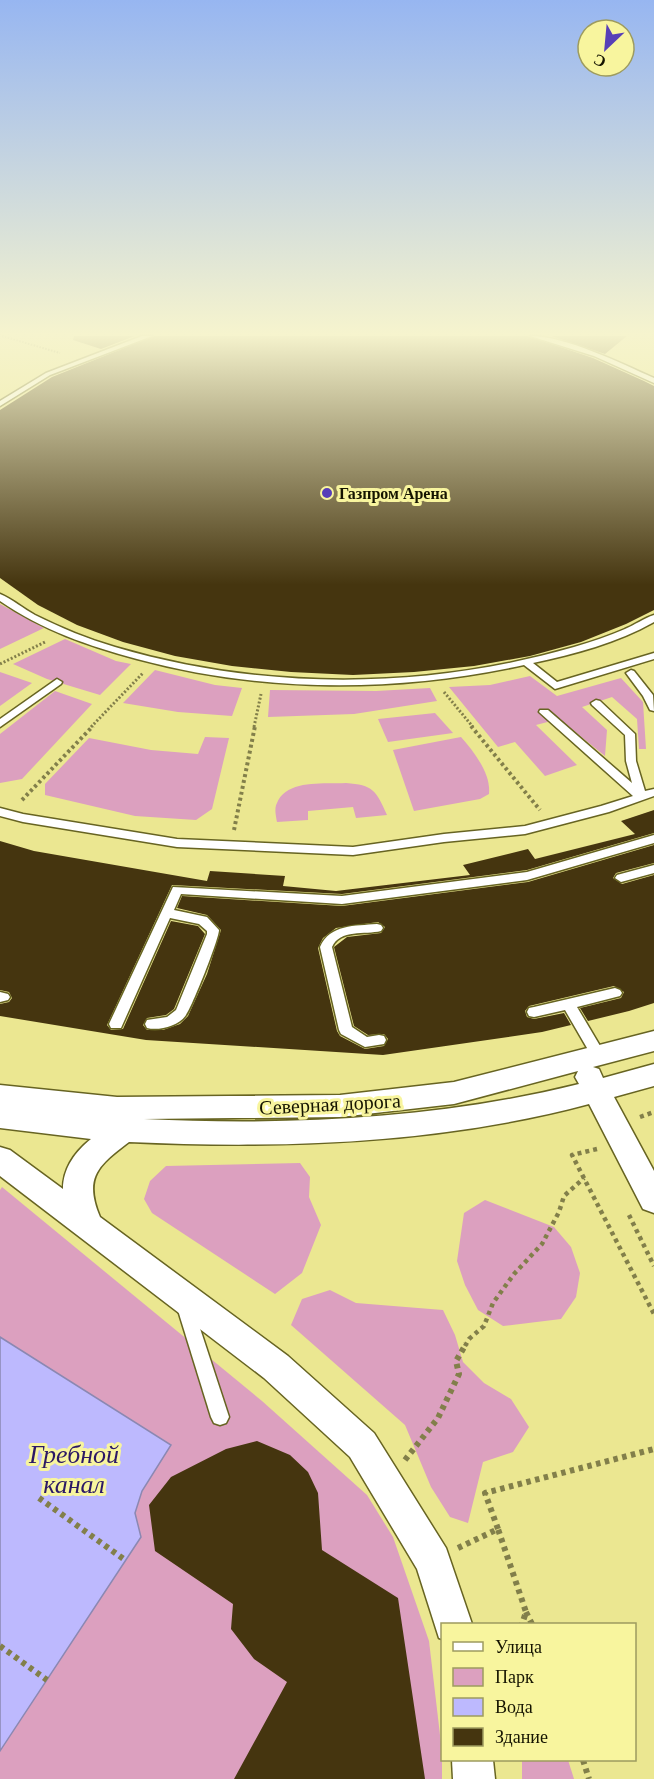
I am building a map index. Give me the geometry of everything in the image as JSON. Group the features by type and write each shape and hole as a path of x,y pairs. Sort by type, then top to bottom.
{"street":[{"name":"Северная дорога","path":"0,1096 124,1120 400,1101 454,1093 654,1041"},
{"path":"590,1059 597,1091 654,1200"},
{"name":"Северная дорога","path":"0,1116 124,1120 254,1134 407,1126 514,1110 654,1075"},
{"path":"88,1225 78,1205 75,1186 82,1167 124,1120"},
{"path":"0,1159 276,1367 362,1445 433,1561 453,1623"},
{"path":"473,1761 474,1779"}],"lane":[{"path":"0,597 16,608 64,632 153,661 234,676 324,682 432,678 504,668 582,648 654,618"},
{"path":"526,663 555,686 654,656"},
{"path":"631,673 648,695 654,708"},
{"path":"0,724 57,682"},
{"path":"597,703 630,734 631,761 640,796"},
{"path":"544,712 640,796"},
{"path":"0,812 23,818 177,843 353,851 444,838 525,830 604,809 654,792"},
{"path":"116,1024 177,890 342,900 527,876 654,839"},
{"path":"621,878 654,869"},
{"path":"154,1024 170,1021 182,1013 213,934 208,924 193,917 166,914"},
{"path":"375,1041 357,1039 346,1030 326,947 327,942 337,933 378,928"},
{"path":"534,1012 615,993"},
{"path":"569,1005 590,1059"},
{"path":"181,1295 220,1417"}],"path":[{"path":"0,664 64,632"},
{"path":"35,786 153,661"},
{"path":"237,816 264,678"},
{"path":"432,678 525,791"},
{"path":"638,1117 654,1112"},
{"path":"597,1149 572,1155 654,1314"},
{"path":"403,1463 438,1418 459,1374 456,1360 469,1339 484,1326 493,1303 514,1274 542,1244 559,1212 564,1196 584,1178"},
{"path":"532,1623 485,1493 654,1449"},
{"path":"39,1498 125,1560"},
{"path":"457,1548 498,1529"},
{"path":"522,1623 526,1612"},
{"path":"0,1646 47,1680"},
{"path":"583,1761 589,1779"}],"green space":[{"path":"0,604 44,628 0,649"},
{"path":"65,639 116,661 131,664 100,695 47,679 13,664"},
{"path":"155,670 215,685 242,688 232,716 178,712 123,703"},
{"path":"0,672 32,683 0,706"},
{"path":"530,676 557,696 621,678 643,702 646,749 639,749 637,719 612,697 582,707 607,730 605,756 559,719 536,725 577,765 545,776 515,742 498,747 449,687 490,685"},
{"path":"430,688 437,701 354,714 268,717 270,690 376,691"},
{"path":"55,691 92,704 22,779 0,783 0,734"},
{"path":"435,713 453,733 388,742 378,719"},
{"path":"205,737 229,738 212,809 196,820 135,816 45,795 45,784 89,738 151,750 198,754"},
{"path":"461,737 484,771 489,794 480,799 414,811 393,750"},
{"path":"307,784 362,785 372,790 387,815 356,818 353,807 308,811 308,820 277,822 276,805 282,795 289,790"},
{"path":"300,1163 310,1177 309,1197 321,1225 302,1273 275,1294 152,1213 144,1199 150,1181 166,1166"},
{"name":"Гребной канал","path":"2,1187 262,1401 367,1495 393,1537 429,1641 441,1743 442,1779 0,1779 0,1190"},
{"path":"485,1200 554,1227 571,1247 580,1273 576,1297 561,1319 503,1326 478,1310 465,1285 457,1261 464,1213"},
{"path":"330,1290 356,1303 443,1310 455,1335 463,1362 484,1383 511,1399 529,1427 513,1452 483,1462 468,1523 450,1517 431,1487 405,1425 291,1325 302,1299"},
{"path":"522,1761 568,1761 574,1779 522,1779"}],"water":[{"name":"Гребной канал","path":"0,1337 171,1445 142,1491 135,1513 141,1537 0,1751"}],"building":[{"name":"Газпром Арена","path":"0,419 654,419 654,610 581,642 530,656 474,666 353,675 232,666 175,656 123,642 77,625 38,605 0,578"},
{"path":"654,810 654,833 527,870 342,894 172,885 107,1025 111,1030 123,1029 171,921 198,926 205,934 174,1009 166,1015 147,1018 143,1025 147,1030 163,1030 180,1024 188,1016 207,974 221,930 207,915 177,908 182,896 342,906 528,882 654,845 654,863 616,873 613,878 622,884 654,875 654,1003 629,1011 588,1021 580,1008 621,998 624,992 614,986 529,1006 525,1011 527,1017 534,1019 564,1013 571,1025 542,1032 383,1055 146,1040 0,1016 0,1004 9,1002 12,998 9,992 0,990 0,841 34,851 207,881 210,871 285,876 283,886 336,891 470,875 463,865 528,849 535,859 635,834 621,821","holes":["378,922 385,927 381,933 347,937 334,947 354,1026 368,1035 384,1034 388,1039 384,1046 365,1049 340,1036 337,1031 318,948 323,938 336,928"]},
{"path":"257,1441 290,1455 308,1472 318,1493 322,1550 398,1598 425,1779 234,1779 287,1682 254,1659 231,1629 233,1604 155,1551 149,1505 171,1477 226,1449"}],"place":[{"name":"Газпром Арена","path":"327,493"}]}
